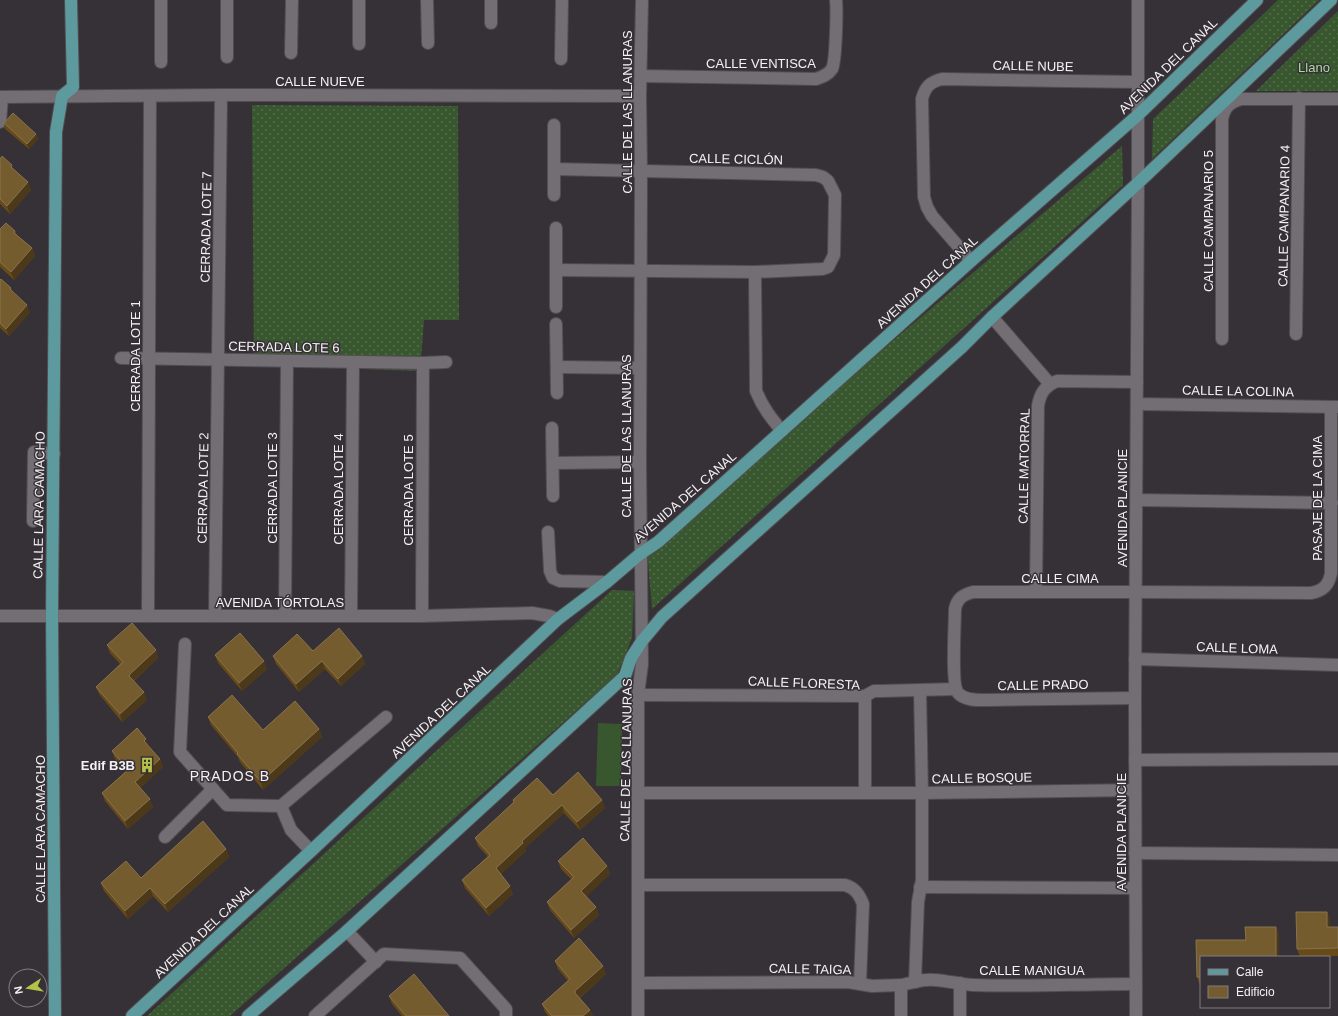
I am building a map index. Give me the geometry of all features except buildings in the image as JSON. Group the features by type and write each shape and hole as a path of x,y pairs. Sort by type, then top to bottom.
{"main road":[{"name":"CALLE LARA CAMACHO","path":"55,1016 52,616 56,132 62,96 73,86 71,0"},
{"name":"AVENIDA DEL CANAL","path":"132,1016 312,852 558,619 607,582 640,554 658,542 971,261 1138,115 1257,0"},
{"path":"248,1016 347,931 625,676 631,658 642,641 662,617 815,477 962,347 992,317 1138,183 1331,0"}],"street":[{"path":"161,0 161,62"},
{"path":"227,0 228,57"},
{"path":"292,0 292,53"},
{"path":"359,0 359,44"},
{"path":"427,0 428,43"},
{"path":"491,0 491,23"},
{"path":"562,0 562,59"},
{"name":"CALLE DE LAS LLANURAS","path":"638,1016 638,695 642,664 640,554 640,96 642,0"},
{"name":"CALLE VENTISCA","path":"641,76 816,79 823,77 829,73 834,62 836,0"},
{"name":"AVENIDA PLANICIE","path":"1136,1016 1134,698 1137,500 1138,0"},
{"name":"CALLE NUBE","path":"971,261 932,216 924,197 922,99 924,90 929,83 942,79 1138,82"},
{"name":"CALLE NUEVE","path":"1,97 221,95 640,96"},
{"name":"CERRADA LOTE 7","path":"218,360 221,95"},
{"name":"CERRADA LOTE 1","path":"148,616 150,96"},
{"path":"0,122 1,97"},
{"path":"1299,98 1338,99"},
{"name":"CALLE CAMPANARIO 5","path":"1222,339 1222,120 1224,112 1228,105 1235,100 1299,98"},
{"name":"CALLE CAMPANARIO 4","path":"1296,334 1299,98"},
{"path":"554,125 554,195"},
{"name":"CALLE CICLÓN","path":"554,169 816,175 823,177 828,181 835,195 834,255 828,267 816,270 755,272"},
{"path":"556,228 556,307"},
{"path":"556,270 755,272 756,391 768,414 782,431"},
{"path":"992,317 1050,384 1057,381 1137,382"},
{"path":"556,324 557,393"},
{"name":"CERRADA LOTE 6","path":"121,358 423,363 446,362"},
{"name":"CERRADA LOTE 2","path":"215,616 218,360"},
{"name":"CERRADA LOTE 3","path":"285,616 287,361"},
{"name":"CERRADA LOTE 4","path":"351,616 353,362"},
{"name":"CERRADA LOTE 5","path":"422,616 423,363"},
{"path":"557,367 640,368"},
{"name":"CALLE MATORRAL","path":"1036,592 1038,406 1041,394 1050,384"},
{"name":"CALLE LA COLINA","path":"1137,404 1335,407"},
{"name":"PASAJE DE LA CIMA","path":"1325,587 1330,580 1331,573 1335,407"},
{"path":"552,428 554,496"},
{"path":"33,521 34,452 54,454"},
{"path":"553,463 640,462"},
{"path":"1137,500 1332,503"},
{"path":"548,532 550,571 554,578 560,580 607,582"},
{"name":"CALLE CIMA","path":"956,690 954,675 955,610 960,597 973,592 1311,593 1318,592 1325,587"},
{"name":"AVENIDA TÓRTOLAS","path":"0,616 422,616 532,613 558,619"},
{"path":"185,644 180,752 227,805 281,806 386,717"},
{"name":"CALLE LOMA","path":"1135,659 1338,665"},
{"path":"866,696 874,691 880,690 956,690"},
{"path":"639,793 922,793 920,690"},
{"name":"CALLE PRADO","path":"956,690 958,694 963,697 988,700 1134,698"},
{"name":"CALLE FLORESTA","path":"638,695 866,696 865,793"},
{"path":"1135,760 1338,759"},
{"path":"165,837 213,790"},
{"name":"CALLE BOSQUE","path":"915,982 918,902 922,880 922,793 1135,790"},
{"path":"281,806 291,830 312,852"},
{"path":"1135,853 1338,855"},
{"name":"CALLE TAIGA","path":"638,983 848,982 860,984 863,904 860,897 852,888 845,885 639,885"},
{"path":"920,887 1135,888"},
{"path":"347,931 376,962"},
{"path":"315,1016 384,954 460,958 506,1009 506,1016"},
{"name":"CALLE MANIGUA","path":"860,984 872,986 901,986 922,980 972,985 1136,984"},
{"path":"960,983 960,1016"},
{"path":"901,986 901,1016"}],"green space":[{"path":"1278,0 1319,0 1152,159 1153,119"},
{"name":"Llano","path":"1338,11 1338,91 1256,91"},
{"path":"252,105 458,106 459,320 424,320 420,371 254,365"},
{"path":"1122,146 1123,185 652,609 647,550"},
{"path":"612,590 634,591 632,638 617,675 230,1016 147,1016"},
{"path":"598,723 622,724 621,786 596,786"}],"place":[{"name":"Edif B3B","path":"147,765"}],"district":[{"name":"PRADOS B","path":"230,776"}]}
